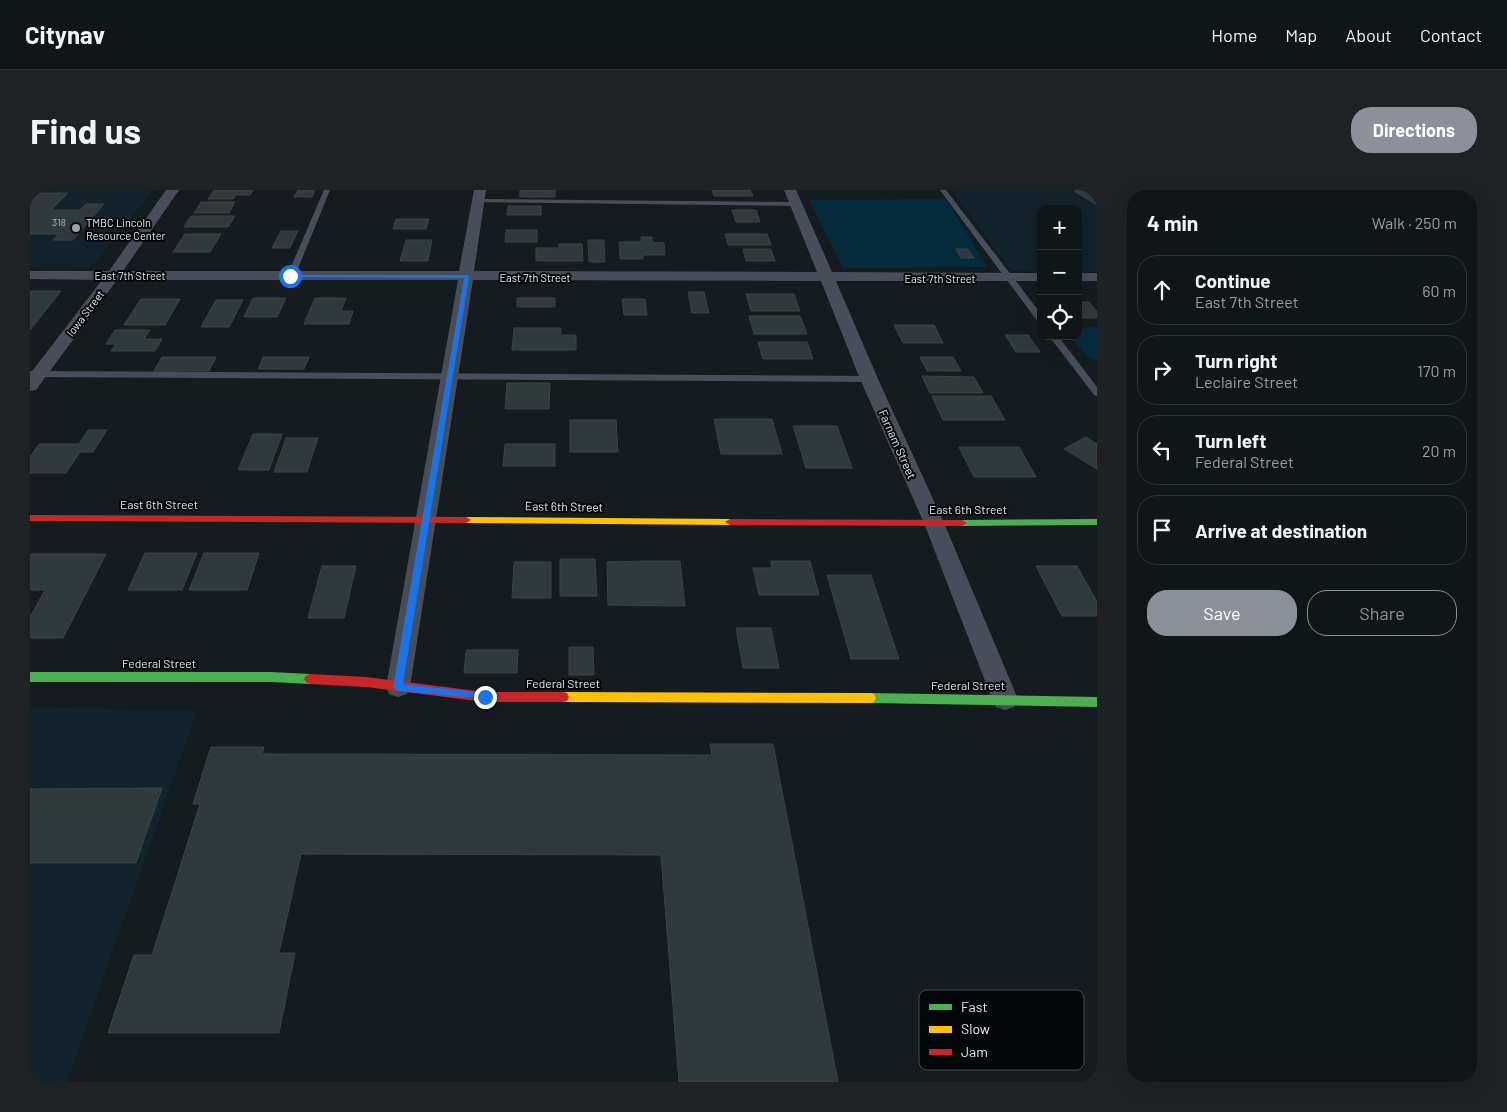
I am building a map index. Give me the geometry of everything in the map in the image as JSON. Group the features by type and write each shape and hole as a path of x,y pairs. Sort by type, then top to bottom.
{"street":[{"name":"Iowa Street","path":"33,378 113,275 173,190"},
{"path":"398,687 480,196"},
{"name":"Farnam Street","path":"794,197 869,379 934,523 1005,699"},
{"name":"East 7th Street","path":"30,275 1037,278"},
{"path":"1082,277 1097,277"},
{"name":"East 6th Street","path":"30,518 934,523 1097,522"},
{"name":"Federal Street","path":"30,677 271,677 366,682 485,697 1005,699 1097,702"}],"lane":[{"path":"290,276 327,190"},
{"path":"943,190 1037,315"},
{"path":"480,196 794,197"},
{"path":"1056,340 1097,393"},
{"path":"33,378 869,379"}],"shaded area":[{"name":"TMBC Lincoln Resource Center","path":"30,190 153,190 93,266 30,265"},
{"path":"952,190 1097,190 1097,272 1082,272 1082,205 1037,205 1037,271 1011,271"},
{"path":"946,199 987,267 843,268 809,200"},
{"path":"1097,326 1097,360 1088,357 1073,340 1082,340 1082,328"},
{"path":"30,707 197,711 67,1082 30,1082"}],"building":[{"path":"214,190 253,190 250,195 236,195 233,199 208,199"},
{"path":"298,190 315,190 312,197 294,197"},
{"path":"520,190 555,190 555,197 520,197"},
{"path":"712,190 750,190 753,196 714,196"},
{"path":"1097,190 1097,205 1074,191"},
{"name":"TMBC Lincoln Resource Center","path":"30,193 68,193 51,210 80,210 86,204 104,204 73,240 53,240 59,234 30,234"},
{"path":"201,202 235,202 229,213 194,213"},
{"path":"508,206 541,206 541,215 507,215"},
{"path":"732,210 756,210 760,222 736,222"},
{"path":"191,216 235,216 228,227 184,227"},
{"path":"396,219 429,219 426,229 393,229"},
{"path":"506,230 537,230 537,242 505,242"},
{"path":"281,231 298,231 290,248 272,248"},
{"path":"185,234 221,234 210,252 173,252"},
{"path":"725,234 767,234 771,245 728,245"},
{"path":"641,237 652,237 652,242 664,243 665,255 643,255 643,259 620,259 619,242 641,242"},
{"path":"406,240 432,240 428,261 400,261"},
{"path":"588,240 604,240 605,262 589,262"},
{"path":"559,244 582,244 583,261 536,261 536,248 559,248"},
{"path":"743,249 771,249 775,261 746,261"},
{"path":"956,249 968,249 974,258 961,258"},
{"path":"30,291 61,291 30,330"},
{"path":"688,292 704,292 709,313 692,313"},
{"path":"746,294 794,294 800,311 751,311"},
{"path":"253,298 286,298 277,317 244,317"},
{"path":"315,298 346,298 341,311 353,311 349,324 304,324"},
{"path":"517,298 555,298 555,307 517,307"},
{"path":"141,299 180,299 165,325 124,325"},
{"path":"622,299 645,299 647,315 624,315"},
{"path":"216,300 243,300 229,327 201,327"},
{"path":"1082,302 1089,302 1097,312 1097,318 1082,318"},
{"path":"749,316 800,316 807,334 754,334"},
{"path":"894,325 934,325 943,343 903,343"},
{"path":"514,328 561,328 561,335 576,335 576,350 512,350"},
{"path":"115,330 150,330 144,339 162,339 155,351 111,351 116,344 106,344"},
{"path":"1005,335 1028,335 1040,352 1016,352"},
{"path":"758,342 807,342 813,359 763,359"},
{"path":"162,357 216,357 209,371 154,371"},
{"path":"263,357 309,357 304,369 258,369"},
{"path":"920,357 953,357 961,371 927,371"},
{"path":"922,376 974,377 983,393 930,393"},
{"path":"507,383 550,383 549,409 505,409"},
{"path":"932,396 991,396 1005,420 943,420"},
{"path":"714,419 772,419 782,454 721,454"},
{"path":"570,420 616,420 618,452 570,452"},
{"path":"793,426 837,426 852,468 806,468"},
{"path":"88,430 107,430 93,452 80,452 66,473 30,473 30,457 39,444 79,444"},
{"path":"253,434 282,434 269,470 238,470"},
{"path":"1086,437 1097,444 1097,469 1064,449"},
{"path":"286,438 318,438 307,472 274,472"},
{"path":"505,444 555,444 555,466 503,466"},
{"path":"959,447 1019,447 1036,477 974,477"},
{"path":"145,553 197,553 182,590 128,590"},
{"path":"204,553 259,553 247,590 189,590"},
{"path":"30,554 106,554 63,638 30,638 30,617 45,590 30,590"},
{"path":"560,559 595,559 597,596 560,596"},
{"path":"680,561 685,606 608,605 607,562"},
{"path":"771,561 810,561 819,595 759,595 753,568 772,568"},
{"path":"514,562 551,562 551,598 512,598"},
{"path":"322,566 356,566 344,618 308,618"},
{"path":"1036,566 1077,566 1097,602 1097,616 1062,616"},
{"path":"827,575 871,575 899,659 851,659"},
{"path":"736,628 771,628 779,668 743,668"},
{"path":"569,647 593,647 594,675 569,675"},
{"path":"466,650 518,650 517,673 464,673"},
{"path":"710,744 773,744 838,1082 679,1082 661,855 301,854 279,953 295,953 279,1033 108,1033 134,955 152,955 200,804 193,804 211,747 264,747 262,754 712,755"},
{"path":"162,788 136,863 30,863 30,789"}],"traffic: fast":[{"path":"962,523 1097,522"},
{"path":"30,677 271,677 310,679"},
{"path":"870,698 1097,702"}],"traffic: slow":[{"path":"466,520 730,522"},
{"path":"563,697 870,698"}],"traffic: jam":[{"path":"30,518 466,520"},
{"path":"730,522 962,523"},
{"path":"310,679 366,682 485,697 563,697"}],"place":[{"name":"TMBC Lincoln Resource Center","path":"76,228"}],"route":[{"path":"290,276 467,277 398,687 485,697"}]}
